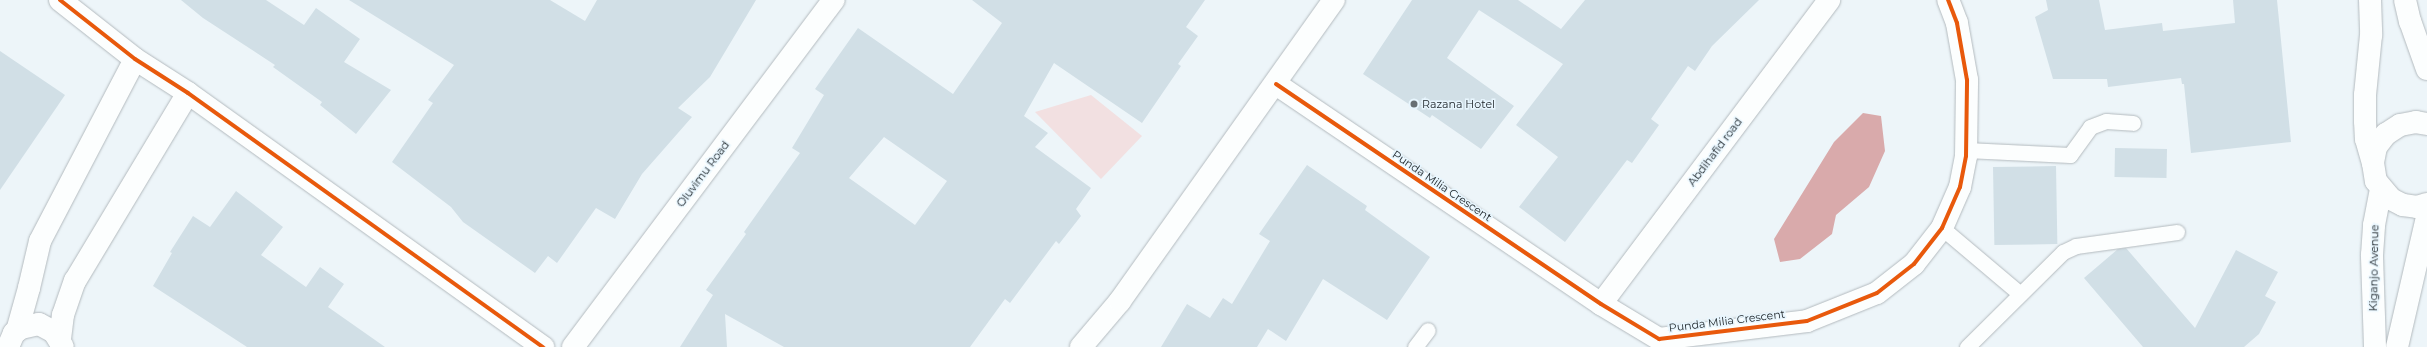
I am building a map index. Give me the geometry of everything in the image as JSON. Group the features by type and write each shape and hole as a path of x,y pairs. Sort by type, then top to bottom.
{"street":[{"path":"60,0 135,59 188,93 543,347"},
{"name":"Oluvimu Road","path":"573,347 834,0"},
{"path":"1081,347 1120,301 1276,84 1334,0"},
{"name":"Abdihafid road","path":"1601,304 1829,0"},
{"name":"Punda Milia Crescent","path":"1276,84 1659,343 1807,321 1878,293 1914,264 1942,228 1960,188 1966,150 1967,80 1957,23 1948,0"},
{"path":"2370,0 2371,35 2365,95 2365,121 2366,139 2373,163 2376,181 2380,189 2391,199 2403,205 2417,207 2427,204"},
{"path":"2405,0 2410,21 2427,69"},
{"path":"12,339 30,288 40,241 135,59"},
{"path":"61,343 62,315 74,281 188,93"},
{"path":"2373,163 2376,147 2386,134 2400,124 2416,122 2427,124"},
{"name":"Kiganjo Avenue","path":"2375,347 2372,255 2374,225 2380,189"},
{"path":"2397,347 2427,218"},
{"path":"12,339 29,324 39,324 47,326 61,343"}],"lane":[{"path":"1966,150 2070,155 2090,127 2106,121 2133,122"},
{"path":"1942,228 2020,294"},
{"path":"1967,347 2052,261 2063,252 2076,246 2177,232"},
{"path":"1415,347 1428,330"}],"shaded area":[{"path":"1091,95 1142,136 1101,179 1035,112"},
{"path":"1863,113 1881,116 1885,151 1869,187 1836,215 1832,234 1800,259 1780,262 1774,239 1834,142"}],"building":[{"path":"181,0 266,0 304,25 316,8 360,39 344,62 391,90 356,134 320,105 322,102 273,67 275,65 203,18"},
{"path":"349,0 550,0 585,21 597,0 756,0 710,77 678,108 692,117 642,174 615,219 596,208 557,263 548,256 535,273 463,222 451,207 392,162 433,103 428,100 454,65"},
{"path":"972,0 1205,0 1186,27 1198,36 1178,64 1181,66 1142,123 1054,63 1024,116 1048,133 1035,147 1091,188 1076,209 1081,216 1059,244 1056,241 1010,303 1005,299 970,347 784,347 725,314 727,347 680,347 713,295 706,290 746,234 744,232 800,153 792,148 824,95 815,89 858,28 953,94 1002,23","holes":["884,137 947,181 915,225 849,178"]},
{"path":"1412,0 1518,0 1561,29 1585,0 1759,0 1712,46 1695,71 1688,66 1651,119 1659,125 1632,163 1627,160 1565,242 1519,207 1558,157 1516,125 1563,64 1479,10 1447,58 1514,106 1481,149 1432,115 1430,118 1363,74"},
{"path":"2046,0 2099,0 2105,30 2162,23 2163,31 2235,23 2233,0 2277,0 2291,142 2191,153 2184,84 2182,84 2181,78 2108,87 2107,79 2053,79 2035,17 2048,10"},
{"path":"0,51 65,95 0,190"},
{"path":"2115,148 2167,149 2166,178 2114,177"},
{"path":"1307,165 1367,206 1365,210 1430,257 1387,320 1323,279 1286,341 1268,329 1257,347 1161,347 1187,304 1210,318 1223,298 1232,304 1270,241 1259,234"},
{"path":"2056,166 2057,244 1994,245 1993,167"},
{"path":"236,191 283,227 261,255 306,287 320,267 344,284 328,307 385,347 247,347 153,286 172,253 170,252 193,216 210,227"},
{"path":"2126,248 2195,328 2236,250 2278,272 2265,296 2276,302 2259,334 2244,347 2143,347 2084,278 2118,249"}],"cycle path":[{"path":"60,0 135,59 188,93 543,347"},
{"path":"1276,84 1601,304 1659,339 1807,321 1877,293 1914,264 1942,228 1960,187 1966,156 1967,80 1957,23 1948,0"}],"place":[{"name":"Razana Hotel","path":"1414,104"}]}
